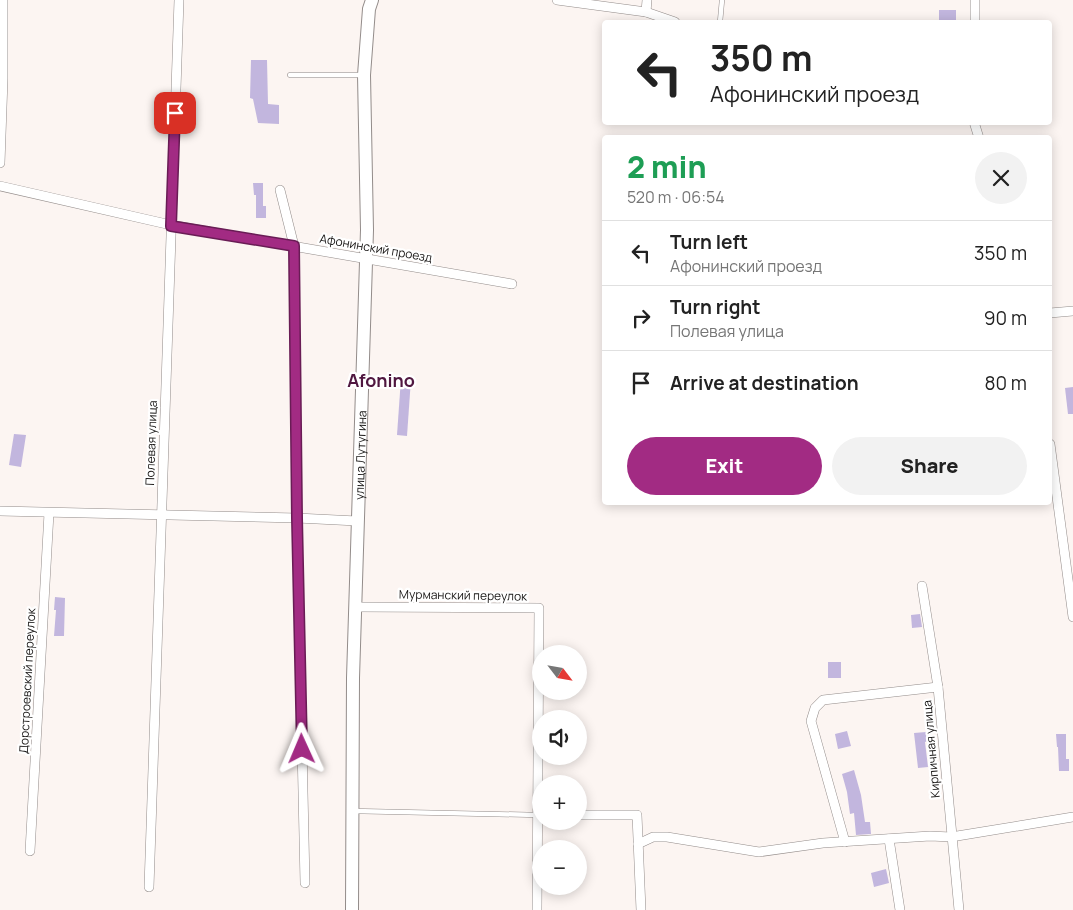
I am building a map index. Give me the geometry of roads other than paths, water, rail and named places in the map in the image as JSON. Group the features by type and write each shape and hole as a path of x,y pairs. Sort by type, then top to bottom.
{"main road":[{"name":"улица Лутугина","path":"352,910 353,678 367,230 364,75 372,0"}],"street":[{"path":"0,163 3,0"},
{"name":"Полевая улица","path":"149,887 179,0"},
{"path":"557,0 646,12 669,20"},
{"path":"646,12 647,0"},
{"path":"975,0 975,20"},
{"name":"Афонинский проезд","path":"0,186 171,226 512,284"},
{"path":"280,190 294,246 297,518 305,883"},
{"path":"1052,313 1073,312"},
{"path":"1052,459 1073,617"},
{"path":"0,511 357,521"},
{"name":"Дорстроевский переулок","path":"30,851 50,513"},
{"name":"Кирпичная улица","path":"922,586 938,687 959,910"},
{"name":"Мурманский переулок","path":"355,607 539,608 539,775"},
{"path":"844,842 811,721 816,708 823,700 938,687"},
{"path":"587,815 637,815 641,910"},
{"path":"638,844 653,837 667,837 759,852 889,838 951,837 1073,817"},
{"name":"Мурманский переулок","path":"536,910 539,830"},
{"path":"889,838 900,910"}],"lane":[{"path":"720,20 722,0"},
{"path":"290,75 364,75"},
{"path":"353,811 532,816"}],"district":[{"name":"Afonino","path":"381,380"}]}
